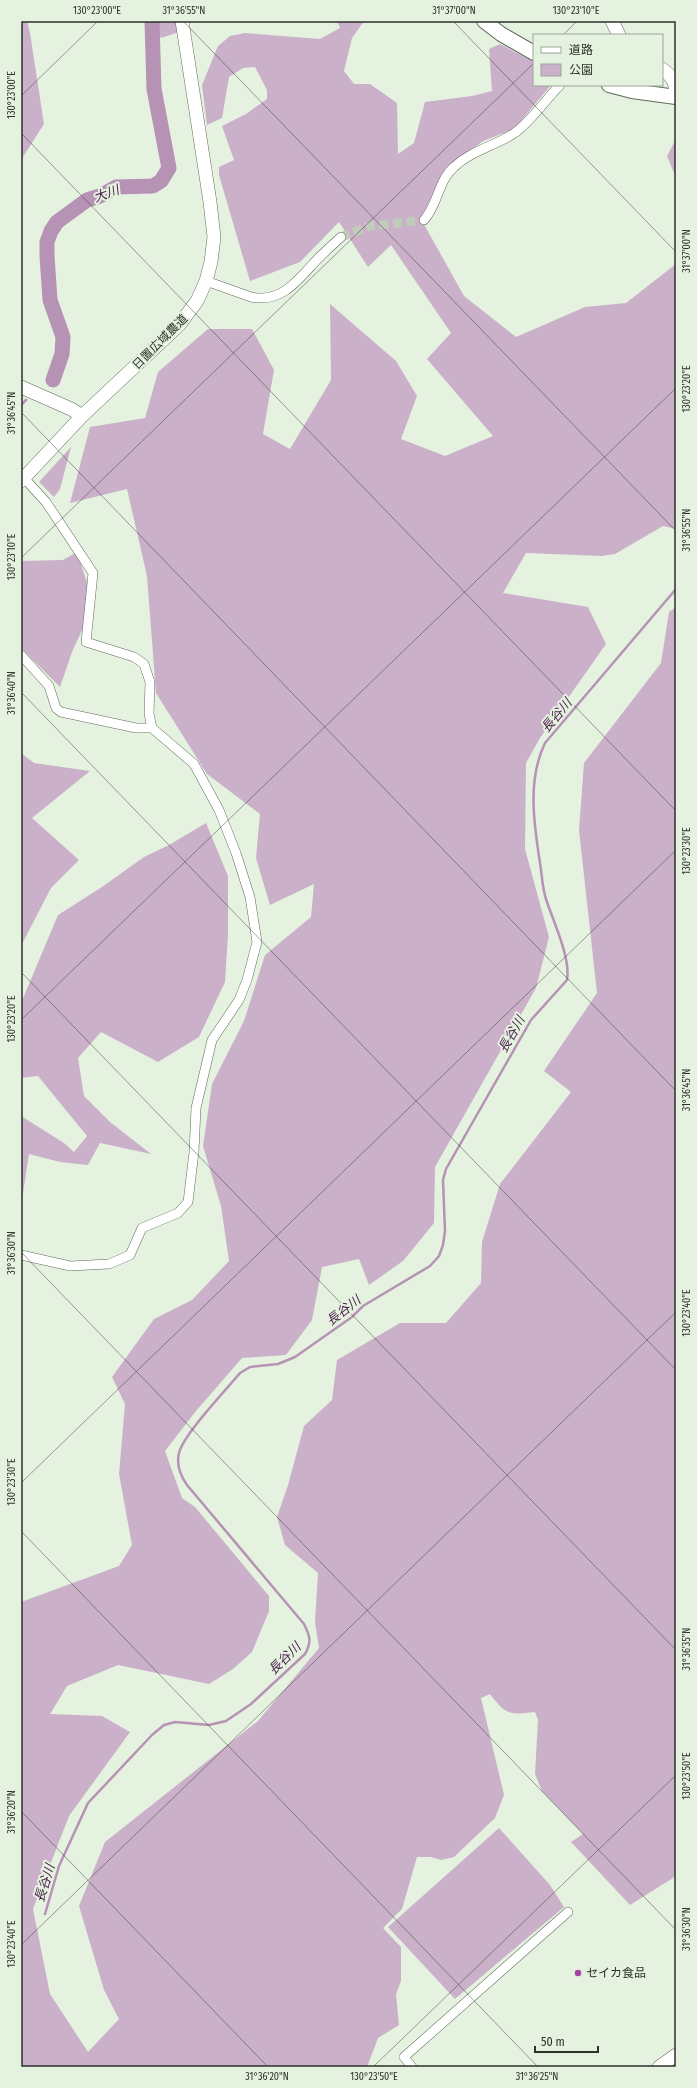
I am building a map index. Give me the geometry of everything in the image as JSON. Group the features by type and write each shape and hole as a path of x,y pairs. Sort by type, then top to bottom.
{"main road":[{"path":"484,21 501,34 533,51"},
{"path":"613,86 632,91 676,97"}],"street":[{"name":"日置広域農道","path":"22,480 82,416 183,321 197,301 206,281 211,262 214,237 182,21"},
{"path":"612,21 619,34"},
{"path":"663,70 668,73 675,82 676,91"},
{"path":"424,220 430,214 443,181 454,166 486,147 513,134 559,86"},
{"path":"206,281 259,299 274,296 295,285 312,265 341,237"},
{"path":"21,387 71,409 82,416"},
{"path":"21,1255 70,1266 109,1264 130,1255 142,1228 178,1213 188,1202 194,1152 196,1108 212,1040 238,1000 251,966 257,942 254,916 236,853 218,810 194,764 152,728 149,714 150,682 144,664 134,657 86,642 93,574 46,502 22,480"},
{"path":"21,655 49,686 56,708 61,712 136,728 152,728"},
{"path":"412,2067 404,2057 568,1912"},
{"path":"660,2067 676,2055"}],"green space":[{"path":"21,21 27,21 30,33 44,124 21,160"},
{"path":"156,21 181,21 182,31 161,38 158,34"},
{"path":"337,21 364,21 352,38 344,71 354,84 370,84 397,103 398,154 414,143 425,102 472,96 492,91 489,49 500,44 533,61 533,86 550,86 514,129 483,141 443,173 421,219 464,296 516,337 585,307 626,303 676,264 676,529 663,526 615,554 601,556 526,553 503,593 588,607 606,644 540,738 526,763 525,849 549,937 536,988 435,1167 434,1223 403,1261 369,1285 359,1259 322,1267 312,1320 286,1355 242,1358 196,1411 165,1451 182,1498 195,1507 269,1596 269,1611 252,1652 233,1669 209,1684 118,1665 67,1686 50,1714 102,1716 130,1732 69,1816 33,1909 50,1994 88,2052 119,2019 104,1990 79,1906 105,1842 258,1721 319,1648 315,1622 318,1573 285,1545 277,1517 288,1485 304,1426 332,1400 337,1360 400,1323 446,1323 481,1283 482,1242 500,1184 571,1092 544,1071 597,993 579,830 584,763 661,663 669,612 676,607 676,1874 673,1878 630,1905 571,1842 583,1834 542,1791 535,1774 538,1720 535,1712 514,1713 504,1710 490,1694 481,1698 504,1795 495,1818 454,1857 441,1860 431,1857 417,1857 402,1909 383,1928 401,1947 401,1981 396,1994 399,2025 378,2038 367,2067 21,2067 21,1602 119,1566 132,1545 119,1474 125,1404 112,1377 154,1319 192,1300 229,1261 221,1206 203,1146 212,1084 244,1021 265,955 311,917 314,884 270,905 256,858 260,814 207,774 156,693 147,576 127,489 70,503 90,427 145,418 158,372 208,329 252,329 274,370 263,434 290,449 331,380 330,304 396,361 417,396 401,439 445,456 493,436 427,359 451,333 391,245 368,267 339,222 300,262 250,281 219,175 219,167 234,160 222,126 246,114 267,99 267,90 255,67 243,68 229,77 222,118 207,125 202,85 218,46 230,36 245,33 320,39 340,28"},
{"path":"676,139 676,178 667,156"},
{"path":"71,447 60,489 54,497 39,482"},
{"path":"77,552 94,604 72,652 60,687 21,648 21,561 63,560"},
{"path":"21,753 34,763 90,771 32,818 79,860 51,888 21,946"},
{"path":"206,823 228,876 228,935 225,982 199,1037 158,1062 101,1032 78,1058 84,1096 110,1122 151,1154 100,1143 88,1165 60,1162 29,1154 21,1206 21,1116 64,1143 74,1152 87,1136 38,1076 21,1078 21,1003 58,915 102,887 144,857 169,845"},
{"path":"499,1828 550,1885 564,1907 455,1999 388,1927"}],"waterway":[{"name":"大川","path":"53,380 62,354 63,337 50,300 47,242 51,231 57,222 87,200 100,196 116,187 153,186 161,181 169,168 154,89 152,21"},
{"path":"21,405 26,400"},
{"name":"長谷川","path":"45,1914 59,1866 88,1803 152,1735 164,1725 175,1722 209,1725 226,1721 251,1704 305,1654 309,1646 308,1632 304,1624 187,1485 179,1470 179,1453 182,1445 196,1424 240,1373 250,1367 278,1364 295,1357 352,1317 363,1306 430,1266 439,1256 443,1245 445,1231 443,1180 446,1169 531,1020 567,980 568,971 564,951 544,890 534,818 534,787 539,757 545,743 676,589"}],"tunnel":[{"path":"341,237 370,226 424,220"}],"place":[{"name":"セイカ食品","path":"578,1973"}]}
